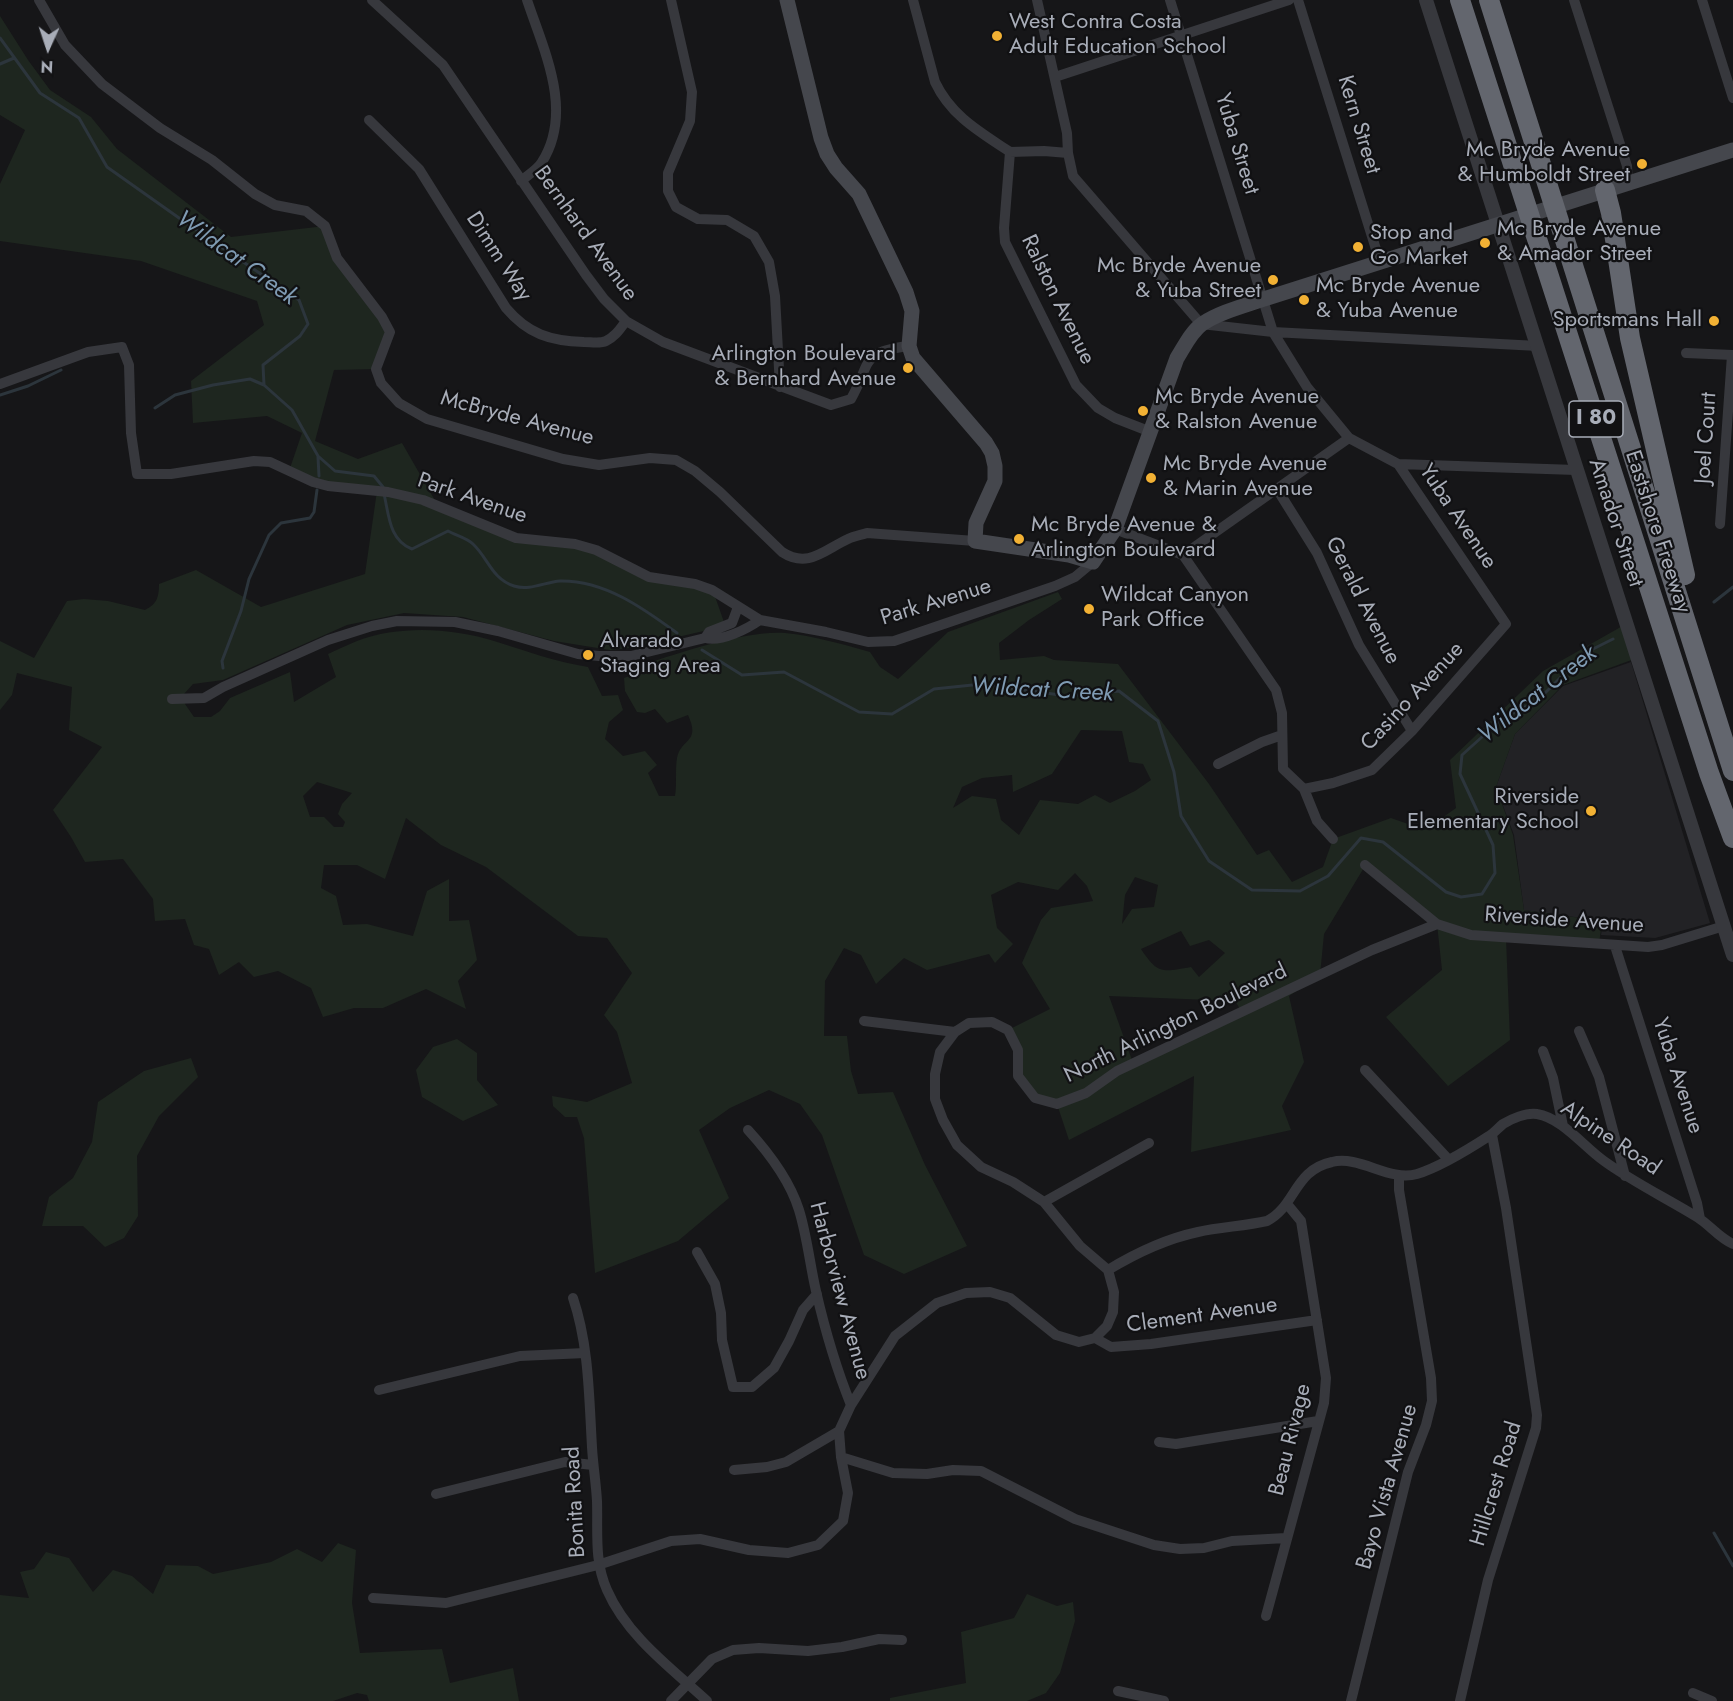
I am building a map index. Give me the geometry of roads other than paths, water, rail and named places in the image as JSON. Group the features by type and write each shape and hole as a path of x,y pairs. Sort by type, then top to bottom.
{"highway":[{"name":"Eastshore Freeway","path":"1460,0 1709,773 1733,838"},
{"name":"Eastshore Freeway","path":"1489,0 1733,771"},
{"path":"1605,190 1611,213 1632,347 1684,570 1704,675"}],"main road":[{"path":"787,0 827,154 859,194 906,292 912,311 909,346 914,358 992,453 995,481 976,523 975,541"},
{"path":"1093,562 1114,529 1177,358 1188,339 1201,324 1264,299 1733,150"},
{"name":"McBryde Avenue","path":"975,541 1069,555 1093,562"}],"street":[{"name":"McBryde Avenue","path":"39,0 64,45 102,84 160,128 212,160 255,194 275,205 306,211 325,225 337,258 382,317 390,332 376,369 381,383 399,403 427,419 563,459 599,465 650,458 676,460 695,471 720,492 790,558 811,559 850,537 867,533 975,541"},
{"name":"Bernhard Avenue","path":"372,0 443,65 592,283 626,321 663,342 831,405 851,399 860,383 864,367 875,354 890,348 909,346"},
{"path":"522,181 541,164 553,139 557,112 554,84 527,0"},
{"path":"671,0 692,92 690,121 668,173 668,191 676,207 698,219 727,220 753,236 770,262 780,387"},
{"path":"913,0 935,82 939,91 960,118 1010,152 1068,153"},
{"path":"1037,0 1067,133 1073,176 1201,324 1273,332 1538,346"},
{"name":"Yuba Street","path":"1170,0 1264,299"},
{"path":"1054,77 1289,0"},
{"name":"Kern Street","path":"1298,0 1380,262"},
{"name":"Amador Street","path":"1426,0 1502,224 1576,470 1733,955"},
{"path":"1574,0 1627,166 1628,183"},
{"path":"1702,0 1733,98"},
{"name":"Dimm Way","path":"369,120 419,169 506,308 519,323 536,333 555,339 604,343 616,335 626,321"},
{"name":"Ralston Avenue","path":"1010,152 1004,228 1008,253 1076,385 1098,408 1151,432"},
{"name":"Yuba Avenue","path":"1264,299 1273,332 1307,387 1349,438 1398,464 1506,624"},
{"name":"Park Avenue","path":"0,384 88,352 122,347 129,364 131,433 137,474 171,474 262,460 328,486 388,492 437,504 516,538 575,544 596,550 649,577 695,584 712,590 760,620 867,642 894,642 1058,585 1074,577 1093,562"},
{"path":"1686,353 1732,355"},
{"name":"Joel Court","path":"1720,524 1732,355"},
{"path":"1183,555 1349,438"},
{"path":"1398,464 1576,470"},
{"name":"Gerald Avenue","path":"1277,489 1317,553 1359,645 1412,731"},
{"path":"1114,529 1183,555 1276,690 1282,713 1283,769 1304,789 1317,821 1333,839"},
{"path":"734,628 738,607"},
{"path":"172,699 204,698 223,687 328,640 372,626 397,621 423,620 466,624 570,652 599,656 638,654 705,638 709,632 734,628 743,631 760,620"},
{"name":"Casino Avenue","path":"1304,789 1333,783 1372,770 1412,731 1506,624"},
{"path":"1218,764 1262,742 1282,735"},
{"path":"1365,865 1437,924"},
{"name":"Riverside Avenue","path":"1437,924 1471,935 1648,947 1662,945 1724,926"},
{"name":"North Arlington Boulevard","path":"955,1032 969,1023 992,1022 1008,1030 1018,1050 1018,1076 1035,1098 1057,1104 1086,1093 1117,1071 1372,950 1437,924"},
{"name":"Yuba Avenue","path":"1615,946 1698,1203 1700,1219"},
{"path":"373,1598 446,1602 598,1565 671,1541 700,1539 749,1550 788,1553 818,1545 843,1521 848,1493 839,1431 851,1405 895,1336 938,1303 966,1293 990,1292 1010,1298 1056,1335 1079,1342 1095,1338 1107,1326 1113,1312 1114,1292 1108,1270 1080,1246 1044,1202 1013,1182 981,1167 957,1145 943,1120 935,1098 934,1074 940,1053 955,1032 864,1021"},
{"path":"1580,1031 1599,1077 1625,1176"},
{"path":"1543,1051 1553,1078 1563,1126"},
{"path":"1365,1070 1448,1159"},
{"name":"Alpine Road","path":"1108,1270 1164,1241 1197,1232 1268,1221 1278,1216 1297,1184 1312,1171 1333,1161 1353,1162 1399,1175 1415,1175 1492,1135 1503,1124 1519,1117 1537,1114 1563,1126 1601,1159 1625,1176 1700,1219 1725,1241 1733,1244"},
{"name":"Harborview Avenue","path":"748,1130 766,1150 788,1186 799,1210 835,1366 851,1405"},
{"name":"Hillcrest Road","path":"1460,1701 1488,1580 1536,1428 1537,1415 1506,1208 1492,1135"},
{"path":"1044,1202 1149,1143"},
{"name":"Bayo Vista Avenue","path":"1351,1701 1408,1472 1426,1425 1432,1401 1431,1378 1401,1202 1399,1175"},
{"name":"Beau Rivage","path":"1266,1616 1324,1403 1326,1378 1301,1221 1287,1204"},
{"path":"697,1252 715,1284 733,1387 752,1387 774,1368 803,1310 817,1294"},
{"name":"Bonita Road","path":"573,1298 580,1319 585,1353 597,1500 598,1565 608,1592 632,1631 707,1701"},
{"name":"Clement Avenue","path":"1095,1338 1111,1347 1151,1344 1317,1320"},
{"path":"379,1390 520,1356 585,1353"},
{"path":"1159,1442 1176,1444 1318,1421"},
{"path":"734,1470 767,1467 786,1462 839,1431"},
{"path":"841,1457 892,1473 981,1471 1075,1519 1154,1545 1188,1549 1204,1548 1232,1541 1286,1538"},
{"path":"436,1494 565,1462 593,1465"},
{"path":"671,1701 712,1659 733,1650 759,1648 808,1651 879,1639 902,1640"},
{"path":"1118,1691 1164,1701"},
{"path":"1693,1693 1712,1701"}],"waterway":[{"name":"Wildcat Creek","path":"0,38 40,93 79,118 107,167 299,300 308,324 300,336 263,365 264,385 292,410 318,456 335,471 374,476 383,487"},
{"path":"0,64 14,58"},
{"path":"0,395 28,386 61,370"},
{"path":"155,408 175,395 213,385 250,379 264,385"},
{"path":"318,457 319,476"},
{"path":"223,668 222,661 241,611 249,579 269,535 281,523 310,518 314,512 317,490"},
{"name":"Wildcat Creek","path":"384,494 394,533 404,545 412,549 448,531 473,544 495,573 507,583 520,587 560,581 592,585 637,605 677,633"},
{"name":"Wildcat Creek","path":"1714,602 1733,587"},
{"name":"Wildcat Creek","path":"702,650 742,675 784,672 859,712 892,714 934,689 982,684 1067,696 1119,691 1158,721 1174,772 1181,816 1209,861 1252,890 1300,891 1328,876 1361,838 1383,842 1446,892 1461,897 1482,894 1495,873 1493,845 1460,774 1462,755 1503,718 1537,701 1585,653 1613,639"},
{"path":"1714,1533 1733,1566"}],"place":[{"name":"West Contra Costa Adult Education School","path":"997,36"},
{"name":"Mc Bryde Avenue & Humboldt Street","path":"1642,164"},
{"name":"Mc Bryde Avenue & Amador Street","path":"1485,243"},
{"name":"Stop and Go Market","path":"1358,247"},
{"name":"Mc Bryde Avenue & Yuba Street","path":"1273,280"},
{"name":"Mc Bryde Avenue & Yuba Avenue","path":"1304,300"},
{"name":"Sportsmans Hall","path":"1714,321"},
{"name":"Arlington Boulevard & Bernhard Avenue","path":"908,368"},
{"name":"Mc Bryde Avenue & Ralston Avenue","path":"1143,411"},
{"name":"Mc Bryde Avenue & Marin Avenue","path":"1151,478"},
{"name":"Mc Bryde Avenue & Arlington Boulevard","path":"1019,539"},
{"name":"Wildcat Canyon Park Office","path":"1089,609"},
{"name":"Alvarado Staging Area","path":"588,655"},
{"name":"Riverside Elementary School","path":"1591,811"}]}
